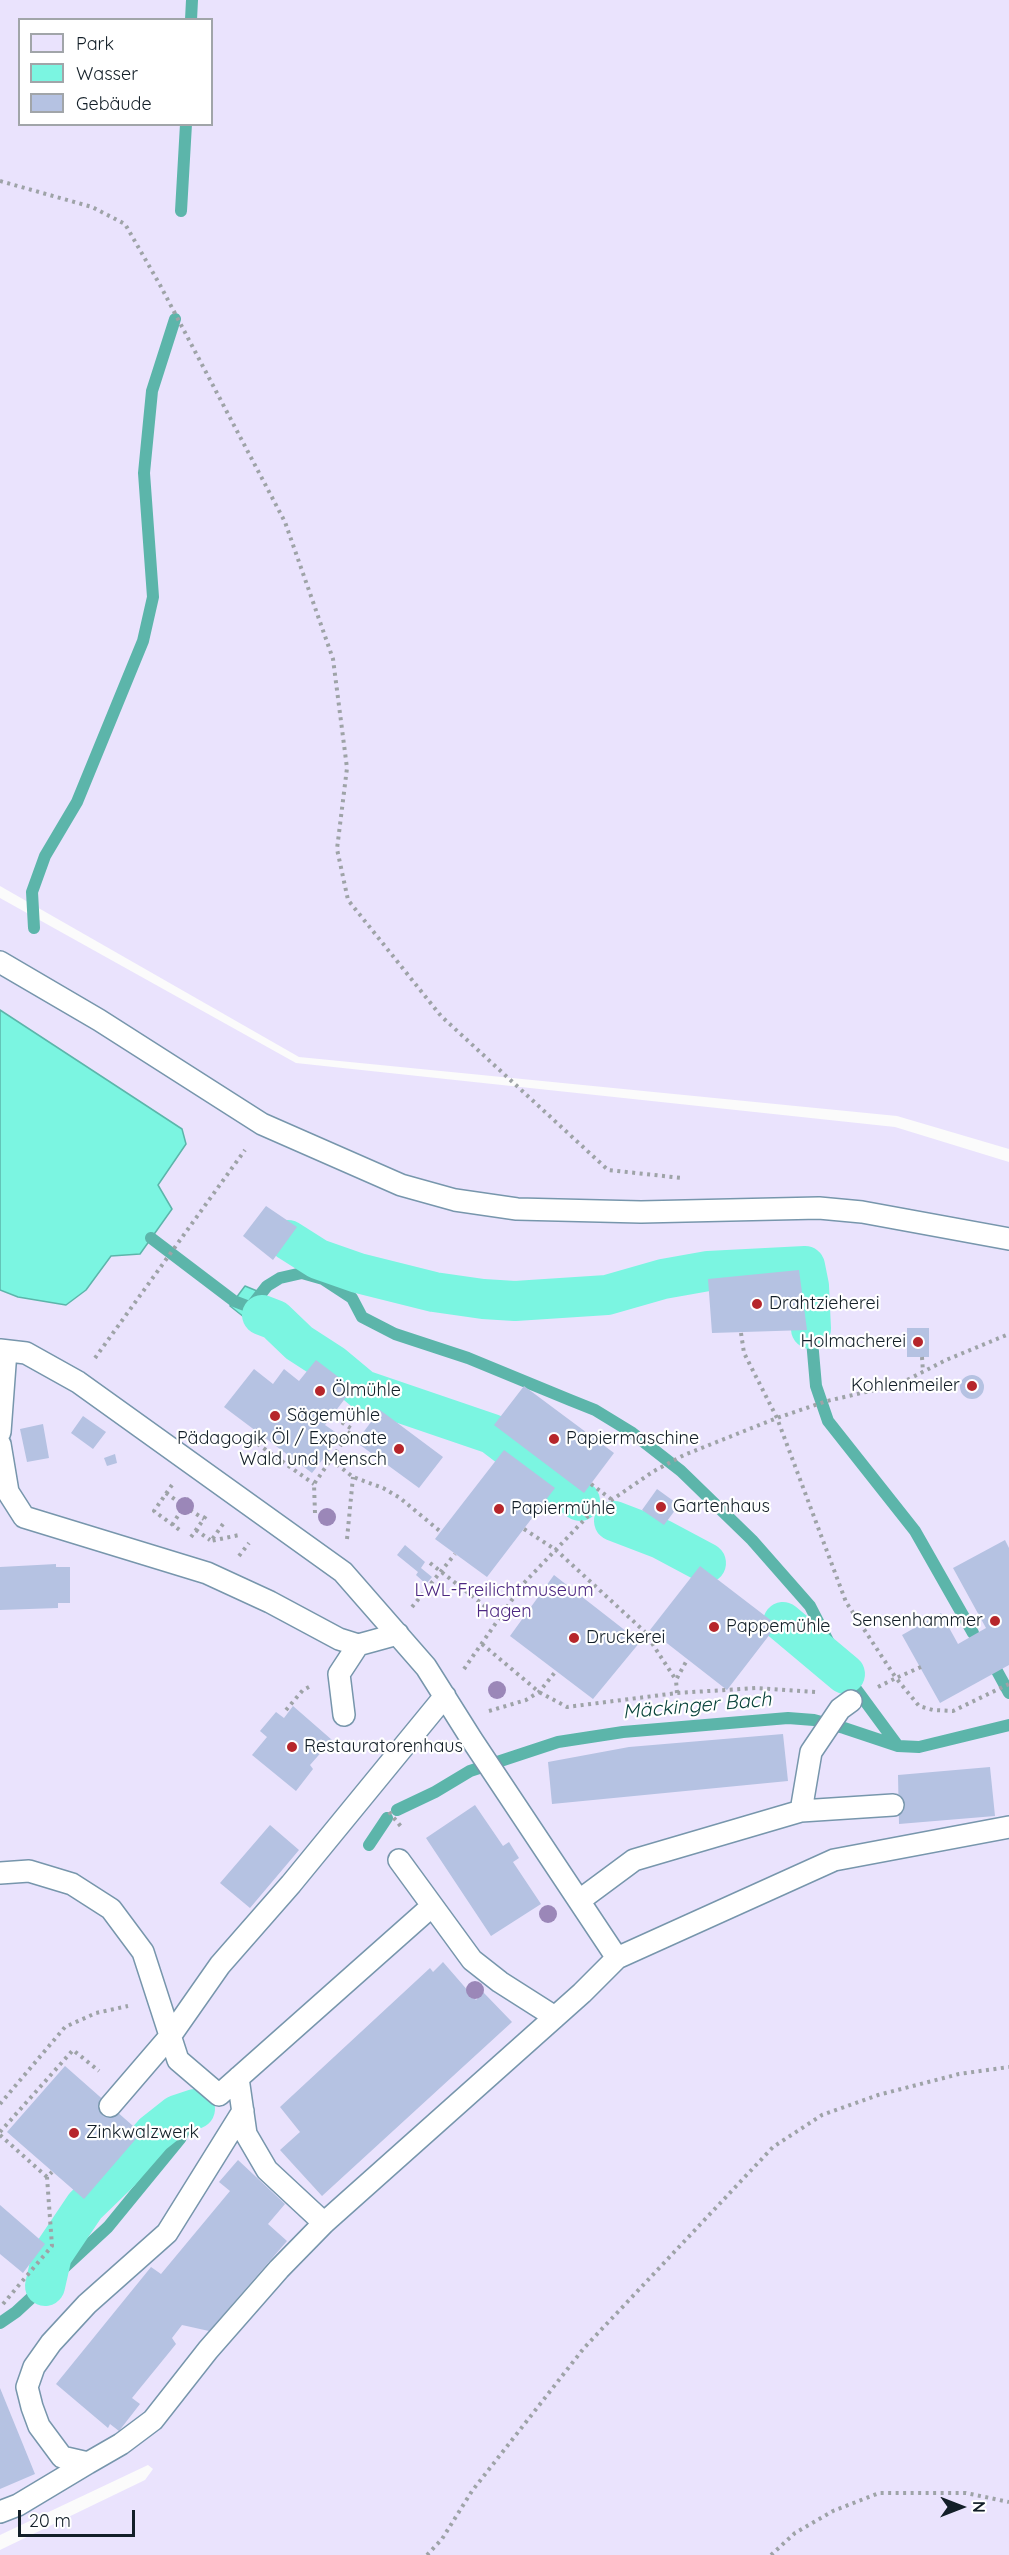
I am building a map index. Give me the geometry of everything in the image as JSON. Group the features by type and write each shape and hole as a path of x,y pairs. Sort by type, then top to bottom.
{"lane":[{"path":"0,962 99,1020 262,1125 401,1185 455,1200 528,1210 641,1212 819,1208 862,1212 1009,1239"},
{"path":"0,1432 3,1350 26,1353 78,1382 343,1572 426,1667 617,1958"},
{"path":"0,1444 8,1492 24,1517 207,1573 270,1602 339,1639 358,1645 398,1634"},
{"path":"344,1715 339,1674 358,1645"},
{"path":"116,2098 171,2035 220,1965 291,1884 445,1696"},
{"path":"801,1811 811,1752 818,1739 846,1705"},
{"path":"580,1900 634,1860 801,1811 893,1805"},
{"path":"0,2512 121,2444 153,2420 208,2350 279,2269 324,2223 555,2018 617,1958 834,1860 1009,1827"},
{"path":"399,1860 472,1960 500,1982 555,2018"},
{"path":"0,1873 28,1871 72,1884 111,1909 143,1952 178,2060 219,2095 432,1906"},
{"path":"238,2078 246,2134 267,2170 324,2223"},
{"path":"88,2463 62,2457 39,2427 27,2387 34,2367 51,2343 87,2304 167,2233 243,2111"}],"path":[{"path":"0,181 92,207 125,224 160,285 285,522 333,659 347,768 337,849 348,900 441,1016 608,1170 685,1178"},
{"path":"78,1382 233,1168"},
{"path":"741,1333 744,1353 777,1418 846,1602 896,1678 919,1706 933,1710 953,1711 1009,1684"},
{"path":"846,1705 827,1692 757,1688 677,1693 567,1707 539,1692 482,1644 523,1584 587,1517 654,1471 684,1455 777,1418 827,1401 879,1389 1009,1334"},
{"path":"922,1357 923,1372"},
{"path":"315,1552 314,1484 352,1430 332,1416"},
{"path":"264,1437 259,1445 314,1484"},
{"path":"325,1455 353,1477 383,1488 400,1498 441,1532"},
{"path":"189,1462 154,1511 172,1525 191,1538 225,1488"},
{"path":"343,1572 353,1477"},
{"path":"591,1484 611,1499"},
{"path":"166,1493 180,1503"},
{"path":"180,1503 184,1501 190,1503 189,1510"},
{"path":"180,1503 178,1507 181,1511"},
{"path":"189,1510 204,1519"},
{"path":"181,1511 185,1513 189,1510"},
{"path":"172,1525 181,1511"},
{"path":"524,1530 555,1550 644,1631 676,1680 677,1693"},
{"path":"431,1585 455,1554"},
{"path":"430,1563 500,1618"},
{"path":"676,1680 687,1660"},
{"path":"883,1684 921,1667"},
{"path":"456,1714 497,1710 526,1700 539,1692 556,1671"},
{"path":"286,1710 303,1690"},
{"path":"0,2104 65,2027 96,2013 129,2006 162,2006"},
{"path":"3,2304 40,2256 52,2246 47,2177 0,2134 73,2050 116,2098"},
{"path":"427,2555 442,2539 472,2491 584,2348 773,2147 822,2115 878,2095 959,2074 1009,2067"},
{"path":"47,2177 52,2172"},
{"path":"771,2555 795,2534 833,2511 879,2493 966,2493 1009,2502"}],"green space":[{"path":"0,0 1009,0 1009,1149 897,1116 299,1057 0,886"},
{"name":"LWL-Freilichtmuseum Hagen","path":"0,898 296,1063 895,1127 1009,1162 1009,2555 0,2555 0,2550 145,2480 153,2469 148,2465 0,2535"}],"water":[{"path":"0,1010 182,1129 186,1144 158,1185 172,1209 140,1254 111,1256 86,1290 66,1305 18,1297 0,1290"},
{"path":"245,1286 262,1293 283,1310 264,1333 230,1306"}],"building":[{"path":"266,1206 297,1227 273,1260 243,1236"},
{"name":"Drahtzieherei","path":"799,1270 807,1330 712,1333 708,1279"},
{"name":"Holmacherei","path":"907,1328 929,1328 929,1357 907,1357"},
{"name":"Sägemühle","path":"316,1360 353,1388 325,1425 341,1436 312,1473 224,1407 254,1369 273,1384 284,1369 299,1381"},
{"name":"Kohlenmeiler","path":"972,1375 981,1378 984,1387 981,1396 972,1399 963,1396 960,1387 963,1378"},
{"name":"Papiermaschine","path":"524,1386 614,1453 584,1493 494,1425"},
{"name":"Pädagogik Öl / Exponate Wald und Mensch","path":"380,1410 443,1457 419,1488 356,1442"},
{"path":"83,1416 106,1432 93,1449 71,1433"},
{"path":"43,1424 49,1458 27,1462 20,1429"},
{"name":"Papiermühle","path":"504,1450 555,1488 487,1577 435,1539"},
{"path":"115,1454 117,1463 107,1466 104,1458"},
{"name":"Gartenhaus","path":"657,1489 679,1505 664,1525 642,1510"},
{"name":"Sensenhammer","path":"1005,1540 1009,1548 1009,1665 940,1703 902,1635 941,1613 958,1644 986,1628 953,1568"},
{"path":"405,1545 425,1562 421,1568 432,1577 426,1584 416,1575 418,1572 397,1555"},
{"path":"56,1564 56,1567 70,1567 70,1603 58,1603 58,1608 0,1610 0,1567"},
{"name":"Pappemühle","path":"700,1566 777,1625 727,1690 650,1630"},
{"name":"Druckerei","path":"554,1575 640,1642 593,1699 510,1636"},
{"name":"Restauratorenhaus","path":"293,1706 332,1740 310,1765 313,1769 296,1791 252,1755 267,1737 260,1731 276,1712 284,1718"},
{"path":"783,1734 788,1781 552,1804 548,1762 629,1747"},
{"path":"990,1767 995,1816 899,1824 898,1775"},
{"path":"475,1805 503,1846 509,1842 519,1858 513,1862 541,1904 491,1936 426,1838"},
{"path":"270,1825 299,1850 250,1908 220,1883"},
{"path":"443,1962 476,2000 483,1992 512,2022 322,2196 280,2150 300,2132 280,2107 430,1968 433,1972"},
{"name":"Zinkwalzwerk","path":"65,2066 141,2133 84,2199 7,2132"},
{"path":"238,2160 285,2204 268,2224 287,2241 209,2331 182,2325 172,2338 176,2344 132,2398 140,2404 119,2431 110,2424 108,2428 56,2384 151,2267 161,2274 230,2191 219,2182"},
{"path":"0,2205 45,2244 23,2273 0,2254"},
{"path":"0,2388 35,2474 0,2489"}],"waterway":[{"path":"191,18 192,0"},
{"path":"181,211 186,126"},
{"path":"34,928 32,892 45,856 77,802 143,641 153,597 144,473 152,391 175,319"},
{"path":"151,1238 234,1301 247,1306"},
{"path":"288,1240 318,1259 358,1273 434,1292 515,1301 607,1295 663,1279 708,1271 805,1266 809,1286 811,1329"},
{"path":"253,1304 267,1286 280,1278 302,1273 323,1279 352,1298 362,1317 395,1334 468,1358 595,1410 631,1432 681,1471 752,1540 810,1606 845,1674 898,1746"},
{"path":"262,1315 275,1320 299,1343 333,1365 363,1390 492,1434 580,1501"},
{"path":"811,1329 816,1386 828,1421 915,1531 973,1633"},
{"path":"614,1521 661,1539 706,1563"},
{"path":"783,1622 845,1674"},
{"path":"997,1671 1009,1693"},
{"name":"Mäckinger Bach","path":"397,1810 435,1792 470,1771 558,1742 623,1732 788,1718 814,1720 898,1746 919,1747 1009,1725"},
{"name":"Mäckinger Bach","path":"369,1845 387,1818"},
{"name":"Mäckinger Bach","path":"0,2323 16,2312 108,2227 180,2139 199,2101"},
{"path":"45,2286 52,2255 85,2206 120,2172 153,2134 177,2115 195,2109"}],"place":[{"name":"Drahtzieherei","path":"757,1304"},
{"name":"Holmacherei","path":"918,1342"},
{"name":"Kohlenmeiler","path":"972,1386"},
{"name":"Ölmühle","path":"320,1391"},
{"name":"Sägemühle","path":"275,1416"},
{"name":"Papiermaschine","path":"554,1439"},
{"name":"Pädagogik Öl / Exponate Wald und Mensch","path":"399,1449"},
{"name":"Gartenhaus","path":"661,1507"},
{"name":"Papiermühle","path":"499,1509"},
{"name":"Sensenhammer","path":"995,1621"},
{"name":"Pappemühle","path":"714,1627"},
{"name":"Druckerei","path":"574,1638"},
{"name":"Restauratorenhaus","path":"292,1747"},
{"name":"Zinkwalzwerk","path":"74,2133"}]}
